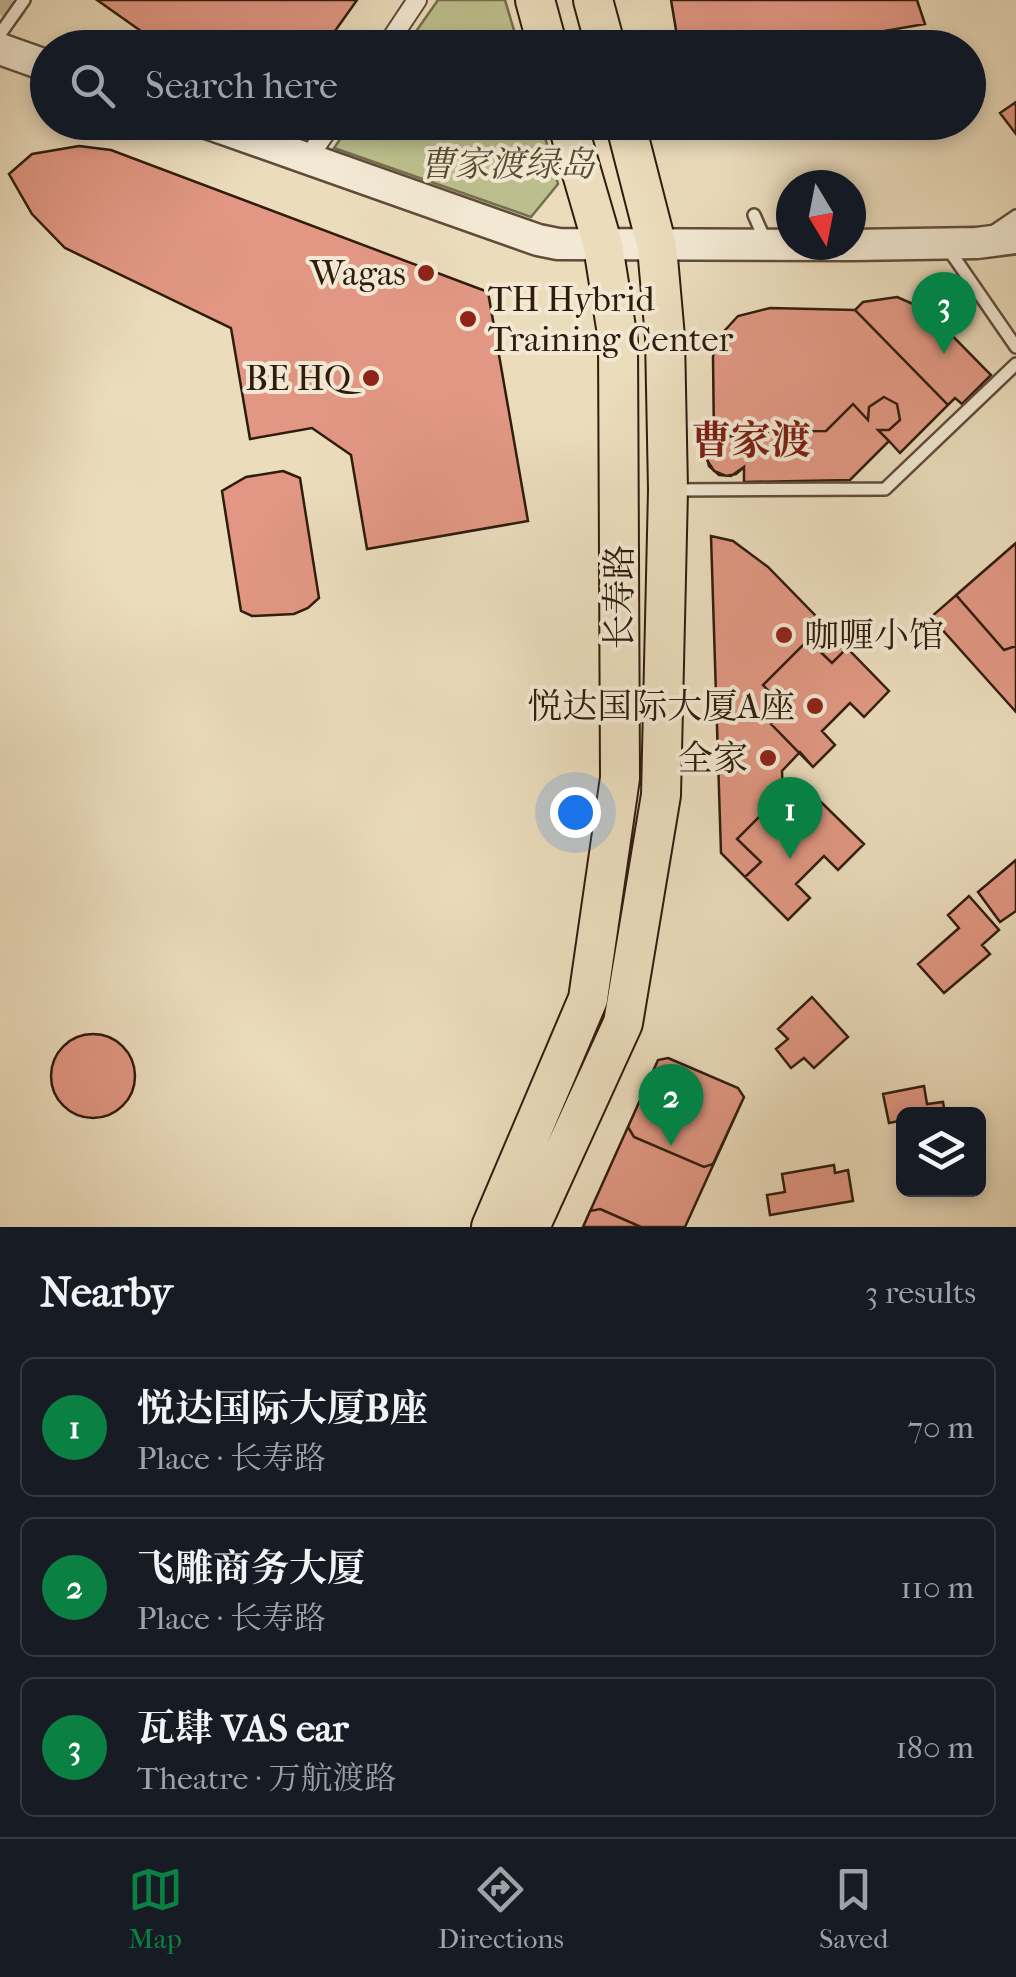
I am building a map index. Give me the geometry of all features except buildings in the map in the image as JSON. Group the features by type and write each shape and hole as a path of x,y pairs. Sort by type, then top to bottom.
{"main road":[{"path":"536,0 544,30"},
{"path":"594,0 602,30"},
{"name":"长寿路","path":"491,1227 588,998 620,778 618,340 603,246 572,140"},
{"name":"长寿路","path":"530,1227 623,1023 662,795 668,490 665,337 656,246 630,140"}],"street":[{"path":"396,30 417,0"},
{"path":"0,48 30,59"},
{"path":"255,140 538,240 603,246 776,246"},
{"path":"308,159 321,140"},
{"path":"866,245 1016,238"}],"lane":[{"path":"0,34 24,0"},
{"path":"754,215 768,246"},
{"path":"977,242 1016,216"},
{"path":"944,244 1016,347"},
{"path":"668,490 884,489 1016,364"}],"green space":[{"path":"438,0 505,0 514,30 417,30"},
{"name":"曹家渡绿岛","path":"340,140 546,140 558,184 531,217 334,148"}],"tunnel":[{"path":"0,14 12,0"}],"place":[{"name":"Wagas","path":"426,273"},
{"name":"TH Hybrid Training Center","path":"468,319"},
{"name":"瓦肆 VAS ear","path":"944,354"},
{"name":"BE HQ","path":"371,378"},
{"name":"咖喱小馆","path":"784,635"},
{"name":"悦达国际大厦A座","path":"815,706"},
{"name":"全家","path":"768,758"},
{"name":"悦达国际大厦B座","path":"790,859"},
{"name":"飞雕商务大厦","path":"671,1146"}],"district":[{"name":"曹家渡","path":"751,441"}]}
